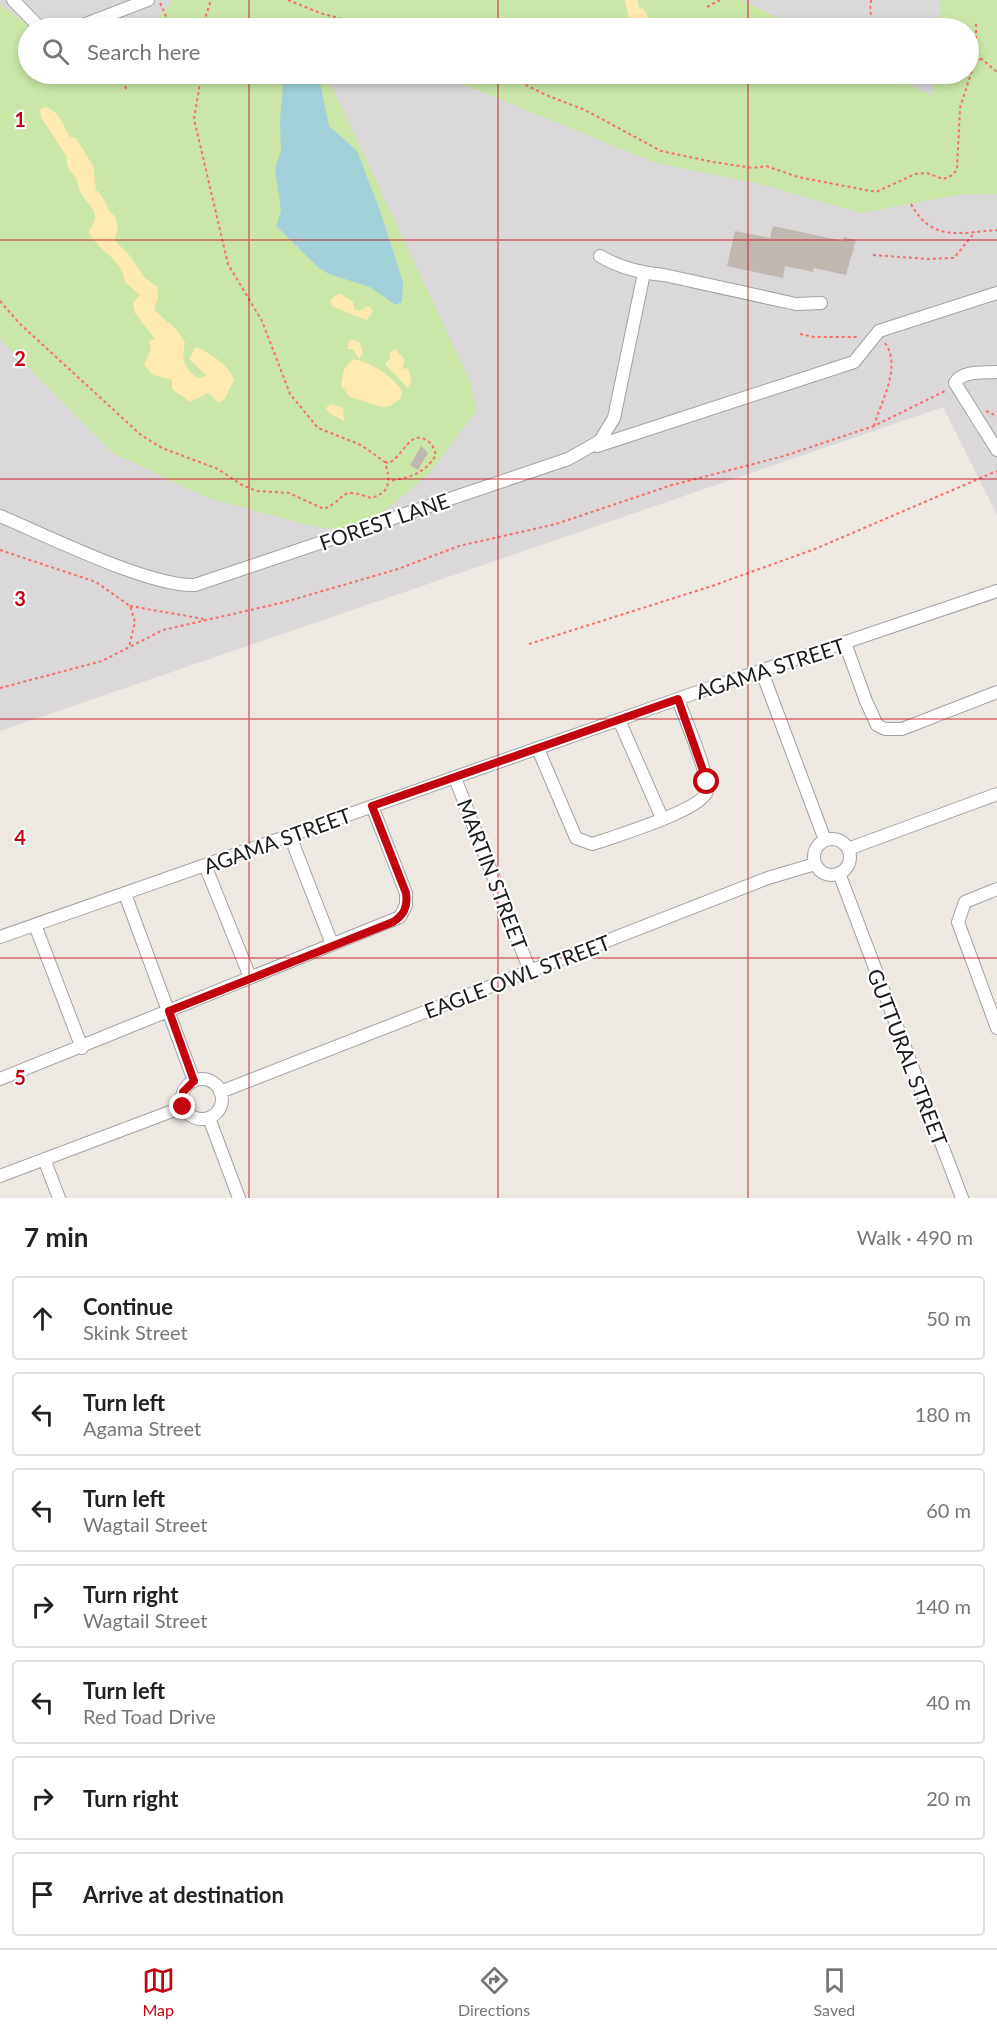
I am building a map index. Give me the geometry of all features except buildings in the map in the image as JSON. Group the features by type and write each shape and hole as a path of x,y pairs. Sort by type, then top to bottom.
{"street":[{"path":"13,0 30,18"},
{"path":"101,18 148,0"},
{"path":"600,255 621,267 644,273 664,275 796,304 821,303"},
{"name":"FOREST LANE","path":"0,516 158,579 195,585 568,459 587,450 604,437 614,418 644,273"},
{"path":"587,450 854,362 879,331 997,293"},
{"path":"997,372 963,375 956,381 956,386 997,450"},
{"name":"AGAMA STREET","path":"0,937 678,699 997,591"},
{"path":"845,643 866,701 878,725 885,729 902,729 997,692"},
{"path":"762,672 825,840"},
{"path":"538,749 568,825 582,842 592,844 600,842 697,804 707,790 705,774 678,699"},
{"path":"619,720 662,818"},
{"name":"MARTIN STREET","path":"455,778 530,970"},
{"path":"848,849 997,794"},
{"path":"0,1079 82,1048 332,944 393,922 405,910 406,893 372,806"},
{"path":"290,836 332,944"},
{"path":"834,839 843,842 848,849 850,859 846,868 839,873 825,874 815,864 813,856 817,846 825,840 834,839"},
{"name":"EAGLE OWL STREET","path":"220,1092 768,878 815,864"},
{"path":"205,865 250,977"},
{"name":"GUTTURAL STREET","path":"839,873 962,1198"},
{"path":"997,889 965,902 958,922 997,1028"},
{"path":"125,894 194,1081"},
{"path":"36,925 82,1048"},
{"path":"204,1080 214,1084 220,1092 220,1107 209,1118 198,1119 189,1115 183,1107 183,1092 194,1081 204,1080"},
{"path":"0,1176 183,1107"},
{"path":"209,1118 239,1198"},
{"path":"44,1160 59,1198"}],"path":[{"path":"159,0 167,18"},
{"path":"205,18 210,0"},
{"path":"288,0 338,18"},
{"path":"708,7 720,0"},
{"path":"872,0 870,10 872,18"},
{"path":"979,56 997,72"},
{"path":"125,84 126,89"},
{"path":"0,301 19,323 141,435 162,448 218,469 242,485 257,491 289,493 324,509 332,506 342,494 352,492 371,498 380,495 390,481 415,476 425,470 436,455 428,441 416,437 410,440 401,456 389,463 385,462 361,445 318,428 290,394 262,321 228,264 194,119 200,84"},
{"path":"524,84 585,110 661,151 753,168 766,166 798,177 876,192 915,174 927,173 943,179 953,175 957,169 960,108 968,84"},
{"path":"910,204 918,217 931,229 955,233 997,230"},
{"path":"873,255 928,259 954,258 975,232"},
{"path":"0,688 102,662 163,630 285,602 398,569 459,546 556,525 672,485 784,456 874,426 956,386"},
{"path":"385,462 390,481"},
{"path":"529,644 712,586 814,549 997,471"},
{"path":"0,550 96,582 130,606 205,620"},
{"path":"129,647 135,622 130,606"}],"shaded area":[{"path":"0,0 997,0 997,515 943,407 0,731"}],"green space":[{"path":"173,0 742,0 779,18 158,18"},
{"path":"940,0 997,0 997,194 963,194 861,213 760,184 656,163 462,84 908,84 932,96 933,84 979,84 979,18 939,18"},
{"path":"0,5 19,18 18,84 331,84 471,383 476,411 429,474 376,518 340,530 312,526 208,498 113,453 0,339"}],"sand":[{"path":"625,0 637,0 639,9 643,8 649,18 628,18"},
{"path":"45,107 54,111 70,137 76,138 93,166 96,190 115,216 118,229 114,240 130,256 144,277 157,287 158,298 154,310 177,330 185,343 183,354 186,366 197,378 207,376 189,359 196,347 218,360 232,375 234,380 224,400 218,402 208,393 190,402 172,389 172,380 153,375 144,365 151,350 149,341 155,339 135,313 133,303 140,295 125,282 120,267 92,238 89,231 95,219 94,210 80,191 77,179 68,166 67,157 41,117 40,110"},
{"path":"341,294 353,302 354,309 359,311 368,306 373,310 367,320 333,307 330,301 336,295"},
{"path":"349,341 359,342 363,352 359,359 353,349 347,349"},
{"path":"395,349 405,360 402,369 407,368 410,373 411,381 408,388 385,364 390,358 390,352"},
{"path":"353,359 367,363 387,375 402,391 401,398 390,406 382,407 350,397 341,386 344,369"},
{"path":"330,404 343,408 344,421 329,413 326,408"}],"water":[{"path":"283,84 320,84 329,126 357,151 380,211 403,282 402,302 396,305 370,287 329,274 319,268 276,226 281,211 275,169 281,150 280,120"}],"route":[{"path":"183,1107 183,1092 187,1085 194,1081 169,1011 332,944 393,922 403,915 407,899 406,893 372,806 678,699 707,782"}]}
